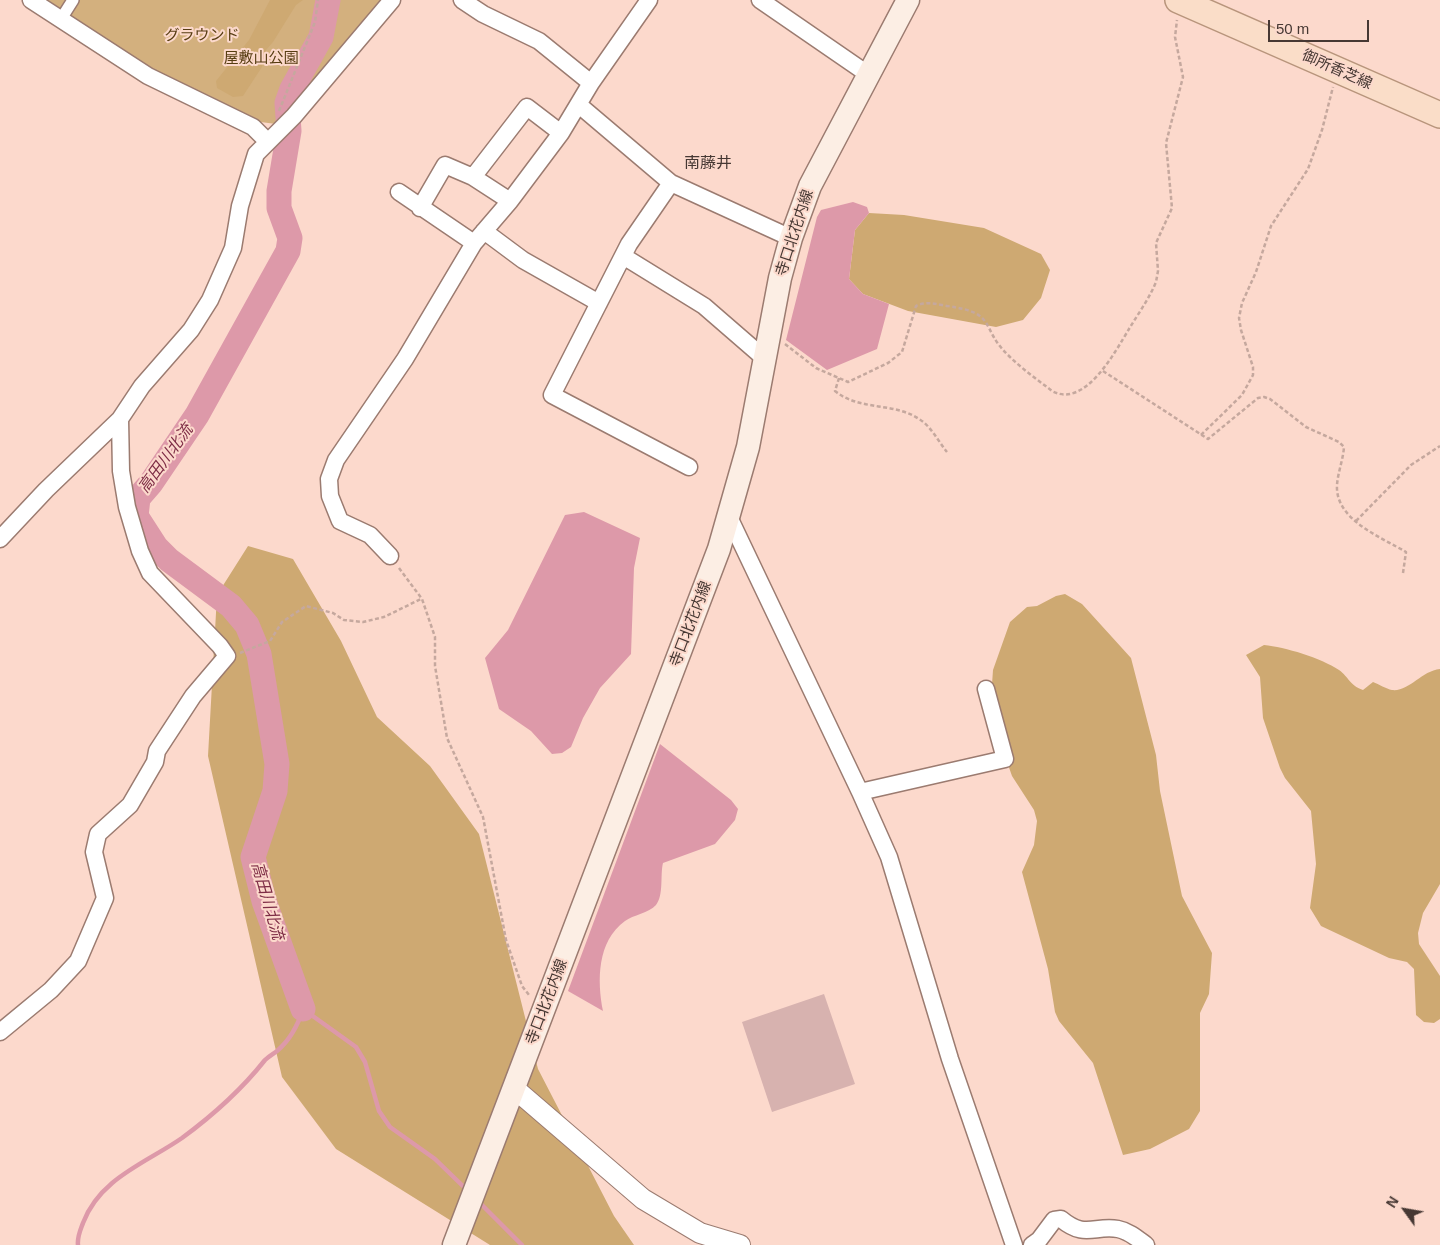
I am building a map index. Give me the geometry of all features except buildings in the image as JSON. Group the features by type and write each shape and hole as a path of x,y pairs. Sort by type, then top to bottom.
{"main road":[{"name":"寺口北花内線","path":"454,1245 515,1089 705,586 729,517 748,447 769,332 791,238 810,186 908,0"},
{"name":"御所香芝線","path":"1181,1 1440,115"}],"street":[{"path":"31,0 148,76 253,127 268,142"},
{"path":"61,19 73,0"},
{"path":"0,539 46,490 120,419 142,386 191,330 210,300 233,248 240,206 256,154 294,116 392,0"},
{"path":"462,0 483,14 538,41 591,83"},
{"path":"390,556 370,536 340,521 330,496 329,479 336,460 405,359 479,237 510,201 561,133 591,83 649,0"},
{"path":"760,0 869,75"},
{"path":"579,105 671,183 791,238"},
{"path":"473,177 527,107 561,133"},
{"path":"420,208 445,165 473,177 510,201"},
{"path":"671,183 629,244 552,395 689,467"},
{"path":"399,192 420,208 523,260 599,303"},
{"path":"623,256 704,306 764,358"},
{"path":"0,1032 51,990 78,961 105,898 94,852 98,834 130,806 155,762 158,751 193,696 227,656 220,646 150,573 140,551 127,507 121,471 120,419"},
{"path":"729,517 889,857 950,1059 1014,1245"},
{"path":"860,792 1005,759 986,689"},
{"path":"515,1089 648,1202 700,1232 740,1245"},
{"path":"1032,1245 1039,1240 1054,1220 1061,1219 1071,1227 1085,1232 1116,1228 1127,1231 1146,1245"}],"path":[{"path":"281,130 278,109 315,22 318,0"},
{"path":"769,332 811,364 848,382 895,359 906,344 914,309 924,302 965,308 981,316 1009,356 1059,395 1069,395 1082,389 1103,371 1156,282 1158,272 1156,243 1172,208 1166,143 1183,77 1175,37 1176,21 1181,1"},
{"path":"1201,435 1242,395 1253,375 1253,367 1241,330 1242,303 1256,272 1271,226 1300,184 1316,150 1337,70"},
{"path":"1103,371 1208,440 1258,398 1264,397 1270,399 1306,427 1339,442 1344,447 1337,485 1338,497 1342,507 1356,521 1406,552 1404,573"},
{"path":"838,378 835,391 846,400 911,414 921,420 946,452"},
{"path":"1356,521 1411,465 1440,446"},
{"path":"390,556 422,598 435,637 435,666 447,738 483,816 506,940 522,986 543,1012"},
{"path":"227,656 252,650 270,641 282,622 306,606 333,613 344,620 364,622 384,617 422,598"}],"green space":[{"name":"屋敷山公園","path":"40,0 383,0 276,124 253,121 147,69 74,18"},
{"path":"270,0 303,0 296,5 266,50 262,67 243,96 233,97 217,88 216,81 249,40"},
{"path":"869,213 904,215 984,228 1041,254 1050,270 1041,298 1023,320 996,327 908,311 863,294 849,279 855,230"},
{"path":"248,546 293,559 341,641 377,717 430,766 479,834 538,1069 614,1216 634,1245 490,1245 336,1149 282,1077 208,756 217,595"},
{"path":"1065,594 1082,604 1131,658 1156,755 1160,791 1182,896 1212,953 1209,994 1200,1013 1200,1111 1189,1129 1150,1149 1123,1155 1093,1063 1059,1021 1055,1012 1048,969 1022,872 1034,845 1037,821 1034,810 1012,776 990,713 993,670 1010,622 1027,607 1037,606 1056,596"},
{"path":"1264,645 1292,651 1323,661 1339,670 1355,686 1363,690 1373,682 1392,690 1398,690 1410,685 1427,673 1440,669 1440,884 1423,913 1418,933 1419,944 1440,976 1440,1019 1434,1023 1424,1022 1416,1015 1414,969 1407,962 1389,958 1321,926 1310,908 1316,864 1311,811 1285,778 1280,768 1263,718 1260,677 1246,655"}],"shaded area":[{"path":"853,202 867,207 869,213 855,230 849,279 863,294 889,304 877,349 827,370 786,340 817,217 821,210"},
{"path":"584,512 640,538 634,568 631,654 600,688 583,718 571,747 562,753 552,754 531,731 499,709 485,658 508,630 565,515"},
{"path":"660,744 731,800 738,809 735,820 715,844 663,863 660,896 656,905 625,921 609,939 601,962 600,987 603,1011 568,991"}],"waterway":[{"name":"高田川北流","path":"303,1009 264,901 253,857 275,791 277,764 259,654 247,625 231,606 169,560 156,547 136,516 138,498 151,483 197,415 288,251 290,238 279,208 279,191 289,131 287,103 292,89 321,37 328,0"},
{"path":"78,1245 78,1237 83,1223 91,1207 101,1194 125,1173 182,1138 226,1102 265,1060 286,1042 296,1026 303,1009 356,1047 365,1062 379,1111 390,1127 435,1159 468,1191"},
{"path":"477,1200 522,1245"}],"district":[{"name":"南藤井","path":"708,164"}],"park label":[{"name":"グラウンド","path":"202,36"}]}
